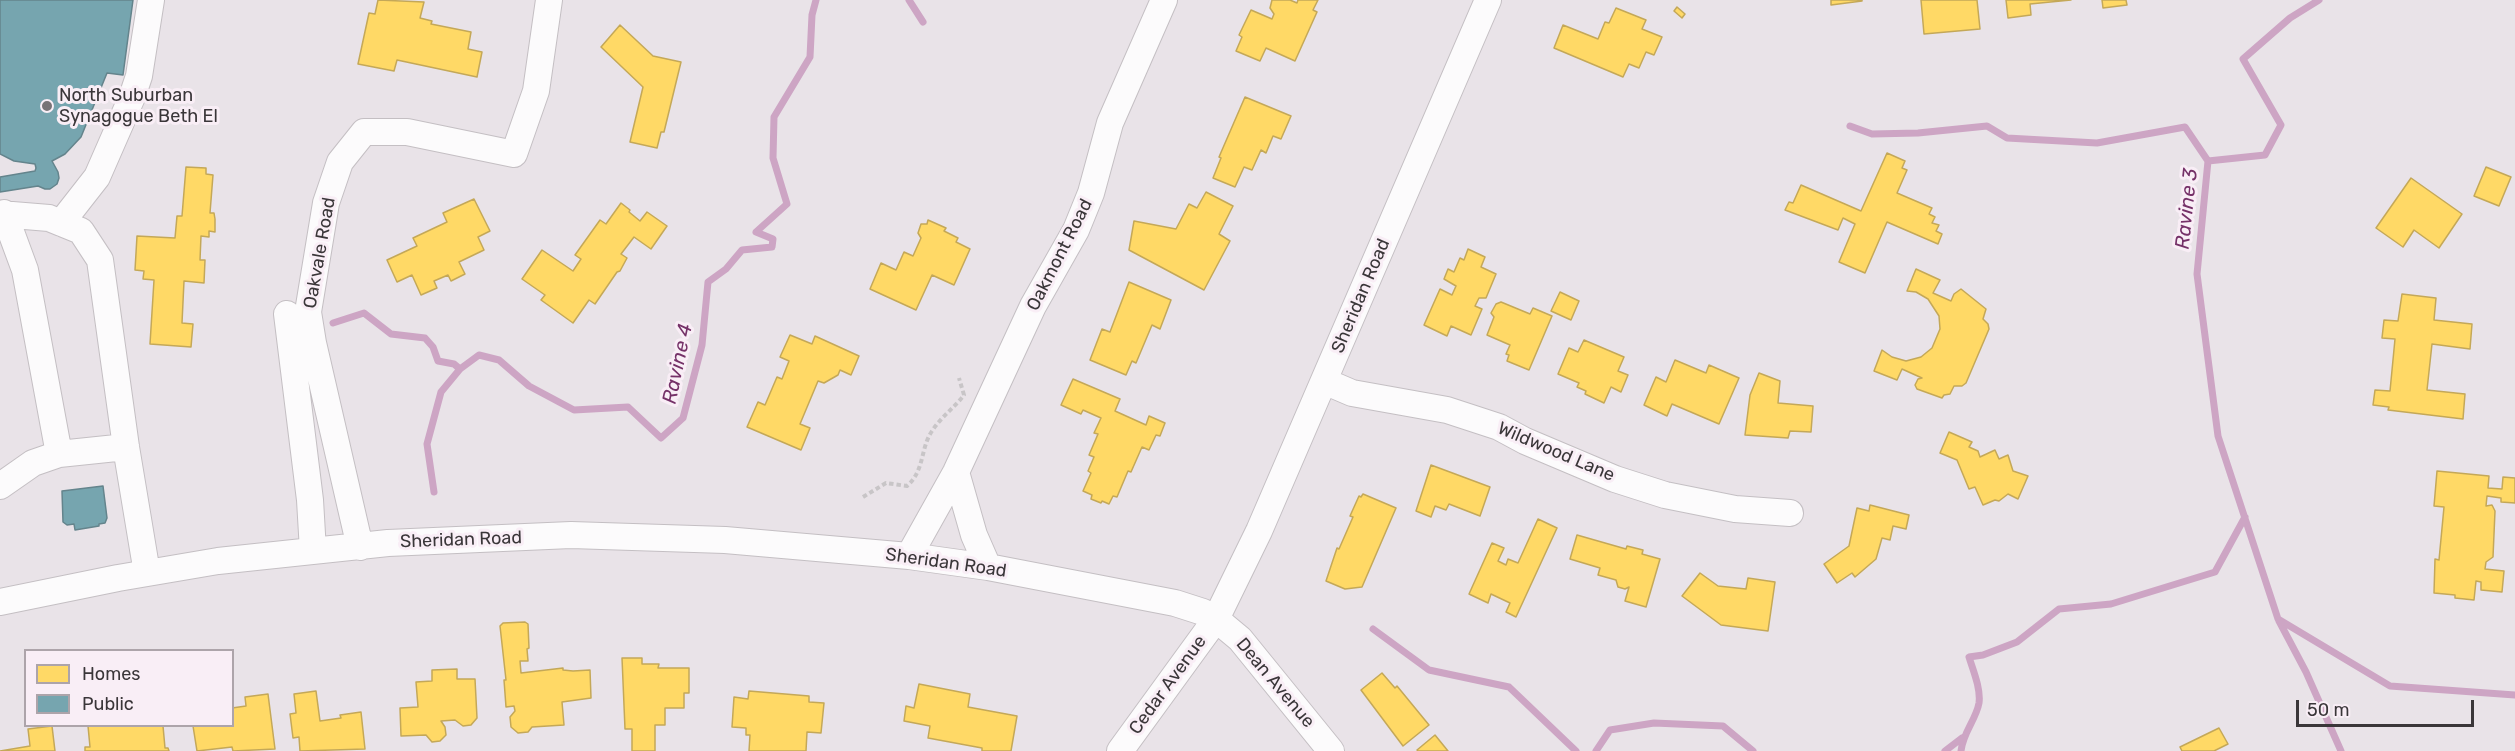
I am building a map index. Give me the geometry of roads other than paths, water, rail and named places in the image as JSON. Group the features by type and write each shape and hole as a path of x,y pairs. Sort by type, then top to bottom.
{"street":[{"path":"61,223 97,177 132,97 139,76 151,0"},
{"name":"Oakvale Road","path":"360,547 313,343 308,312 330,192 340,162 364,132 407,132 514,154 536,91 549,0"},
{"name":"Oakmont Road","path":"909,556 956,472 1033,306 1076,230 1091,193 1110,123 1164,0"},
{"name":"Sheridan Road","path":"0,602 218,561 388,543 571,535 725,540 909,556 988,567 1175,603 1216,619 1259,531 1488,0"},
{"path":"59,454 25,270 2,214 49,218 81,231 100,261 126,447 147,573"},
{"path":"287,314 310,500 313,551"},
{"name":"Wildwood Lane","path":"1324,381 1352,393 1447,410 1499,427 1615,479 1665,495 1735,509 1790,513"},
{"path":"0,486 33,463 59,454 126,447"},
{"path":"956,472 974,535 988,567"},
{"name":"Cedar Avenue","path":"1120,751 1216,619"},
{"name":"Dean Avenue","path":"1216,619 1240,639 1330,751"}],"waterway":[{"name":"Ravine 4","path":"434,492 427,444 441,392 460,369 479,355 499,360 529,386 574,410 628,407 661,438 683,418 702,345 708,282 726,269 742,250 772,247 773,239 756,232 787,204 773,158 774,117 810,57 812,15 816,0"},
{"path":"909,0 923,22"},
{"name":"Ravine 3","path":"2319,0 2290,18 2243,59 2281,125 2265,155 2208,161 2197,274 2218,436 2278,619 2390,686 2515,695"},
{"path":"1850,126 1872,134 1918,133 1987,126 2007,138 2097,143 2185,127 2208,161"},
{"path":"333,323 364,313 391,334 425,338 433,347 438,361 454,364 460,369"},
{"name":"Ravine 3","path":"1961,751 1979,703 1978,686 1969,657 1983,655 2017,642 2059,609 2111,604 2215,572 2245,517"},
{"path":"2279,621 2306,672 2341,751"},
{"path":"1373,629 1429,670 1509,687 1576,751"},
{"name":"Ravine 3","path":"1596,751 1610,730 1654,723 1723,726 1753,751"},
{"name":"Ravine 3","path":"1945,751 1962,738"}],"place":[{"name":"North Suburban Synagogue Beth El","path":"47,106"}]}
